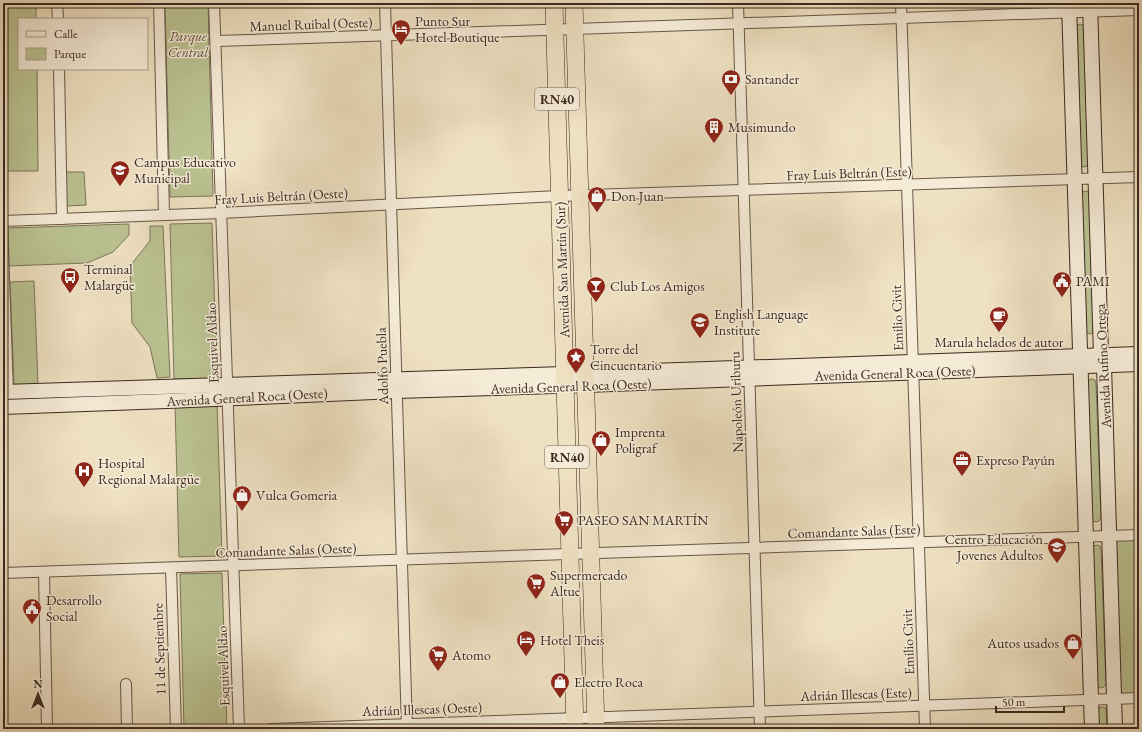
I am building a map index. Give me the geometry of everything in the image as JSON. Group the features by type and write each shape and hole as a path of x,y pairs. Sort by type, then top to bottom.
{"highway":[{"name":"Avenida San Martín (Sur)","path":"554,3 575,723"},
{"name":"Avenida San Martín (Sur)","path":"574,3 595,723"}],"main road":[{"name":"Avenida Rufino Ortega","path":"1090,7 1115,729"},
{"name":"Avenida Rufino Ortega","path":"1069,8 1092,729"},
{"path":"1102,360 1139,354"},
{"path":"1102,360 1139,364"},
{"name":"Avenida General Roca (Oeste)","path":"6,392 228,391 749,374 1102,360"},
{"name":"Avenida General Roca (Oeste)","path":"3,407 167,401 228,391"}],"street":[{"path":"57,3 58,18"},
{"path":"159,3 164,215"},
{"name":"Esquivel Aldao","path":"214,3 239,729"},
{"name":"Adolfo Puebla","path":"385,3 407,726"},
{"name":"Napoleón Uriburu","path":"738,3 760,729"},
{"name":"Emilio Civit","path":"901,3 925,729"},
{"name":"Manuel Ruibal (Oeste)","path":"216,41 901,18 1090,7 1139,10"},
{"path":"59,70 62,219"},
{"name":"Fray Luis Beltrán (Este)","path":"560,196 1139,177"},
{"name":"Fray Luis Beltrán (Oeste)","path":"3,221 221,213 560,196"},
{"path":"3,249 6,392"},
{"name":"Comandante Salas (Este)","path":"570,555 1139,536"},
{"name":"Comandante Salas (Oeste)","path":"3,573 570,555"},
{"name":"11 de Septiembre","path":"171,568 176,729"},
{"path":"44,572 47,729"},
{"path":"126,684 127,729"},
{"name":"Adrián Illescas (Este)","path":"575,723 595,723 759,711 1139,698"},
{"name":"Adrián Illescas (Oeste)","path":"271,729 575,723"}],"green space":[{"path":"3,3 36,3 36,18 18,18 18,70 37,70 38,171 3,171"},
{"name":"Parque Central","path":"165,3 208,3 213,196 170,197"},
{"path":"1077,25 1083,25 1084,28 1089,162 1087,166 1084,167 1081,166"},
{"path":"64,172 84,172 86,205 66,206"},
{"path":"1082,192 1089,192 1090,196 1095,330 1090,334 1087,333 1085,329 1081,195"},
{"path":"212,223 217,378 174,379 170,224"},
{"path":"129,224 129,235 113,252 87,263 9,266 8,228"},
{"path":"150,226 163,226 170,377 157,378 150,347 132,323 130,266 150,241"},
{"path":"34,281 38,384 14,385 10,282"},
{"path":"1088,380 1095,380 1096,384 1101,518 1096,522 1093,521 1092,517 1087,384"},
{"path":"217,403 222,556 179,557 175,404"},
{"path":"1139,535 1139,698 1114,699 1109,537"},
{"path":"1093,546 1100,546 1101,550 1106,684 1101,688 1098,687 1097,683 1092,549"},
{"path":"222,573 227,729 184,729 180,574"},
{"path":"1099,708 1106,708 1107,729 1098,729 1098,712"}],"place":[{"name":"Punto Sur Hotel Boutique","path":"401,46"},
{"name":"Santander","path":"731,96"},
{"name":"Musimundo","path":"714,144"},
{"name":"Campus Educativo Municipal","path":"120,187"},
{"name":"Don Juan","path":"597,213"},
{"name":"Terminal Malargüe","path":"70,294"},
{"name":"PAMI","path":"1062,298"},
{"name":"Club Los Amigos","path":"596,303"},
{"name":"Marula helados de autor","path":"999,333"},
{"name":"English Language Institute","path":"700,339"},
{"name":"Torre del Cincuentario","path":"576,374"},
{"name":"Imprenta Poligraf","path":"601,457"},
{"name":"Expreso Payún","path":"962,477"},
{"name":"Hospital Regional Malargüe","path":"84,488"},
{"name":"Vulca Gomeria","path":"242,512"},
{"name":"PASEO SAN MARTÍN","path":"564,537"},
{"name":"Centro Educación Jovenes Adultos","path":"1057,564"},
{"name":"Supermercado Altue","path":"536,600"},
{"name":"Desarrollo Social","path":"32,625"},
{"name":"Hotel Theis","path":"526,657"},
{"name":"Autos usados","path":"1073,660"},
{"name":"Atomo","path":"438,672"},
{"name":"Electro Roca","path":"560,699"}]}
